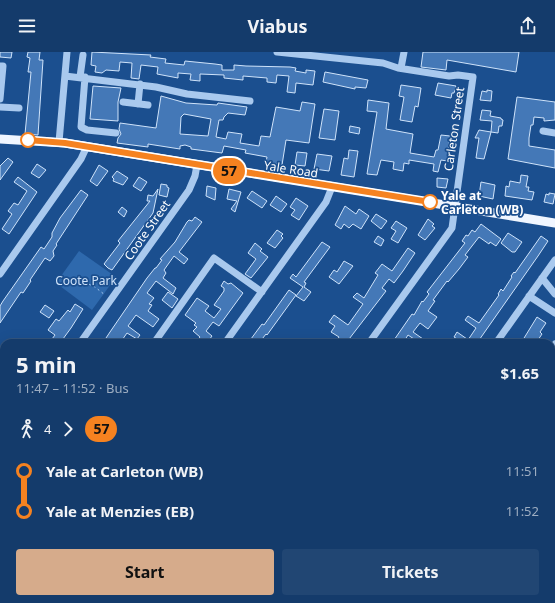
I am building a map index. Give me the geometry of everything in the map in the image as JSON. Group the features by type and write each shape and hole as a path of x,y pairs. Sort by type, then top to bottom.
{"main road":[{"name":"Yale Road","path":"0,138 59,142 87,146 197,166 555,223"}],"street":[{"path":"59,142 67,52"},
{"name":"Carleton Street","path":"277,52 383,63 401,68 449,76 458,75 472,77 452,228 372,339"},
{"path":"401,68 404,52"},
{"path":"83,55 81,127 87,130 116,133"},
{"path":"0,66 3,66 0,99"},
{"path":"65,76 140,84 187,94 250,101"},
{"path":"138,104 140,84"},
{"path":"123,102 148,105"},
{"path":"0,107 19,108"},
{"path":"543,131 555,133"},
{"path":"0,274 81,160 87,146"},
{"name":"Coote Street","path":"83,339 189,190 195,176 197,166"},
{"path":"229,339 326,202 332,187"},
{"path":"157,339 214,258 262,292"},
{"path":"499,339 555,260"},
{"path":"542,278 555,294"},
{"path":"529,296 555,313"}],"path":[{"path":"80,280 95,287 111,300"}],"green space":[{"name":"Coote Park","path":"79,251 116,277 92,310 56,283"}],"building":[{"path":"0,52 12,52 11,58 0,57"},
{"path":"28,52 40,52 39,60 43,60 38,135 25,134 31,72 28,72 30,58 27,57"},
{"path":"92,52 151,55 150,57 166,59 165,63 184,65 185,61 215,64 222,65 222,70 234,70 234,65 290,67 296,68 295,71 306,73 306,70 315,71 313,85 296,83 295,93 287,92 289,76 277,75 276,83 267,82 267,78 243,76 243,80 224,78 224,75 200,74 200,81 190,80 191,74 178,73 178,78 157,74 158,67 141,65 139,79 131,78 132,63 120,62 119,71 106,70 102,73 95,72 96,66 91,65"},
{"path":"423,52 519,52 516,72 447,60 446,70 421,67"},
{"path":"325,72 368,80 366,88 355,87 355,89 323,82"},
{"path":"438,83 456,86 451,98 435,95"},
{"path":"401,85 421,88 418,107 415,106 412,122 400,120 404,97 399,96"},
{"path":"93,86 121,88 118,102 118,121 90,119"},
{"path":"487,90 492,91 491,101 480,100 482,91 487,92"},
{"path":"161,96 186,103 217,105 218,103 247,107 245,115 228,113 223,120 219,120 216,137 226,139 228,132 242,134 240,143 259,146 261,136 270,137 276,107 300,111 302,102 315,104 309,143 286,140 282,165 266,162 267,157 245,153 246,150 224,146 222,153 191,149 191,147 185,145 180,146 180,149 148,144 148,147 117,143 121,134 119,129 120,123 156,128","holes":["184,114 211,119 208,136 180,134 181,117"]},
{"path":"517,97 555,102 555,120 544,121 544,118 534,117 533,125 531,125 529,146 555,150 555,168 508,159"},
{"path":"368,100 389,103 386,129 413,134 410,153 434,157 436,150 438,150 441,135 450,136 447,161 441,160 438,172 433,171 434,164 409,160 409,164 404,163 403,171 393,169 394,162 381,160 377,175 367,174 377,112 367,111"},
{"path":"324,109 339,111 335,140 319,138"},
{"path":"482,110 491,111 490,116 501,118 503,120 502,126 499,126 498,133 491,132 492,121 480,120"},
{"path":"350,126 360,128 359,134 349,132"},
{"path":"479,130 491,132 484,159 476,158 479,138 475,138"},
{"path":"349,150 358,151 354,177 341,175 344,158 348,159"},
{"path":"297,152 307,153 305,166 295,165"},
{"path":"317,154 332,156 329,171 314,169"},
{"path":"8,158 13,162 0,180 0,166"},
{"path":"37,164 46,170 39,178 31,173"},
{"path":"99,165 108,171 97,186 90,181"},
{"path":"117,171 128,178 123,185 113,181 114,179 112,177"},
{"path":"521,175 528,176 526,187 529,187 528,191 534,192 532,200 505,196 506,186 509,187 510,181 520,183"},
{"path":"18,177 37,192 9,234 2,229 12,214 8,211 14,203 18,205 27,191 14,182"},
{"path":"139,177 147,182 141,191 133,186"},
{"path":"437,178 448,179 446,188 437,187"},
{"path":"481,182 495,185 493,199 479,196"},
{"path":"161,184 167,185 169,188 167,197 159,195"},
{"path":"207,186 216,188 215,200 206,196"},
{"path":"158,189 153,213 112,270 108,268 104,264 120,243 118,241 150,201 147,201 148,195 153,196"},
{"path":"229,189 241,192 235,212 231,209 237,201 227,199"},
{"path":"81,190 88,195 56,244 57,245 53,251 54,256 50,261 45,258 23,293 21,292 0,323 0,306 3,301 41,247 44,249 52,237 52,233 60,218"},
{"path":"252,191 267,201 262,208 247,198"},
{"path":"549,193 555,194 553,204 544,202 546,194 549,195"},
{"path":"276,196 287,204 281,212 270,205"},
{"path":"296,198 308,206 299,220 291,215 295,210 290,207"},
{"path":"345,206 356,214 359,209 369,216 361,229 353,224 349,228 344,224 341,229 335,225"},
{"path":"122,207 127,211 124,217 118,212"},
{"path":"376,214 387,221 381,229 371,221"},
{"path":"195,217 202,222 179,252 188,259 184,264 174,256 164,270 166,273 163,278 176,288 173,294 156,281 147,293 154,298 149,304 152,305 148,311 159,319 153,327 136,315 128,326 140,335 137,339 127,333 123,339 107,339 106,338 147,278 162,260 160,259 175,242 187,222 189,220 192,221"},
{"path":"428,219 434,224 432,226 435,228 425,240 418,235"},
{"path":"396,221 407,228 398,243 391,239 396,231 391,228"},
{"path":"481,224 501,239 496,246 490,242 489,244 479,237 465,255 468,257 433,300 435,301 428,311 437,317 428,329 420,323 413,332 423,339 414,339 408,335 406,339 395,339 412,314 414,315 422,301 423,302 429,294 427,292 465,243 462,241 466,235 468,236 472,230 475,232"},
{"path":"277,230 283,234 281,236 283,238 275,248 267,243"},
{"path":"508,233 522,242 515,252 512,252 501,243"},
{"path":"378,236 384,240 381,246 374,242"},
{"path":"541,236 548,241 480,339 469,339 476,328 465,320 468,316 479,323 499,295 498,294 501,289 503,291 512,277 511,276 514,272 515,273"},
{"path":"322,242 330,247 304,282 306,283 304,287 311,292 304,301 296,296 303,287 290,278 293,274 296,277"},
{"path":"255,243 262,249 260,251 268,257 251,278 245,274 256,259 248,253"},
{"path":"408,248 415,253 394,283 389,279 382,288 386,291 349,339 338,339 339,337 331,332 335,326 329,322 334,315 348,325 363,304 353,297 357,293 364,298 378,275 375,273 382,264 392,271"},
{"path":"344,261 353,266 339,284 329,277 334,270 337,272"},
{"path":"224,281 228,284 231,283 243,293 219,326 213,322 206,331 212,336 210,339 198,339 200,337 193,331 197,327 194,325 196,323 185,315 197,298 209,306 205,311 214,318 221,309 214,305 224,291 224,288 221,286"},
{"path":"289,290 296,295 267,335 266,334 262,339 251,339 262,324 264,325"},
{"path":"168,292 178,299 172,308 162,300"},
{"path":"75,304 83,309 63,339 52,339 55,335 48,330 56,319 59,321 68,310 70,312"},
{"path":"45,305 54,311 49,318 40,312"},
{"path":"537,317 546,323 540,332 542,334 539,339 523,339"},
{"path":"457,332 467,339 457,339 454,337"}],"bus line":[{"name":"57","path":"28,140 65,143 197,166 430,202"}],"place":[{"name":"Yale at Carleton (WB)","path":"430,202"}]}
